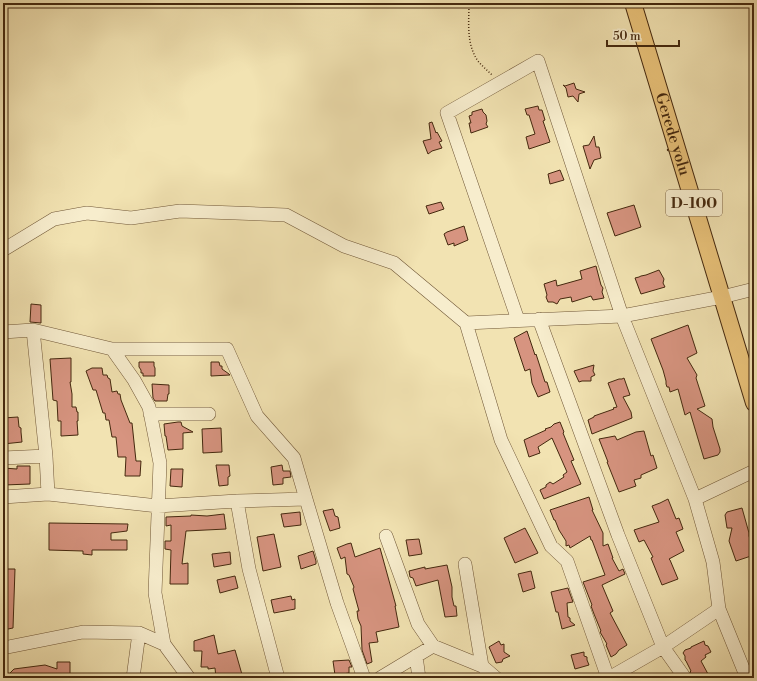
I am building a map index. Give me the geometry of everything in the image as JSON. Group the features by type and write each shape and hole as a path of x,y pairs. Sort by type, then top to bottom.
{"main road":[{"name":"Gerede yolu","path":"633,3 722,297 750,373 754,403"}],"street":[{"path":"518,320 448,113 538,61 622,316 694,499 713,562 719,609 746,678"},
{"path":"3,250 54,219 87,213 131,218 180,212 286,215 344,246 394,263 466,323 501,440 552,546 567,561 609,678 664,647 719,609"},
{"path":"466,323 622,316 722,297 754,289"},
{"path":"539,319 618,534 664,647 685,678"},
{"path":"33,330 46,456 48,494"},
{"path":"3,332 33,330 112,349 228,349 257,416 294,458 338,603 364,678"},
{"path":"112,349 134,380 149,408 160,463 155,593 164,644 188,678"},
{"path":"150,414 210,414"},
{"path":"3,458 46,456"},
{"path":"694,499 754,471"},
{"path":"3,497 48,494 158,506 237,501 306,499"},
{"path":"237,501 249,569 278,678"},
{"path":"386,536 418,624 433,646 482,666 496,678"},
{"path":"465,564 482,666"},
{"path":"3,648 83,632 139,633 164,644"},
{"path":"132,678 139,633"},
{"path":"380,678 433,646"},
{"path":"416,656 419,678"}],"path":[{"path":"468,3 471,48 479,62 500,83"}],"building":[{"path":"574,83 576,89 585,92 579,94 578,102 573,96 568,97 566,88 563,85 565,86"},
{"path":"538,106 539,110 542,110 545,120 543,121 550,142 529,149 526,137 535,134 529,115 527,115 525,109"},
{"path":"482,109 486,115 486,124 488,127 471,133 469,116 472,115 472,112"},
{"path":"432,122 436,133 437,132 442,141 439,142 442,148 428,154 423,141 431,139 429,123"},
{"path":"594,136 596,147 599,147 601,158 594,160 590,169 583,146 589,145"},
{"path":"560,170 564,180 550,184 548,174"},
{"path":"441,202 444,209 429,214 426,206"},
{"path":"634,205 641,227 615,236 607,213"},
{"path":"464,226 468,240 454,246 454,243 448,245 444,234"},
{"path":"596,266 603,288 602,292 604,298 593,300 591,296 572,302 571,297 560,299 557,304 548,302 544,284 556,280 557,286 582,279 580,271"},
{"path":"659,270 664,279 663,283 665,287 641,294 635,278"},
{"path":"31,304 41,305 41,323 30,322"},
{"path":"688,325 697,353 687,358 697,375 696,378 705,406 697,409 712,419 720,449 718,455 704,459 690,412 685,415 678,389 670,392 669,387 667,387 663,370 651,339"},
{"path":"527,331 550,392 538,397 532,383 530,369 525,371 514,338"},
{"path":"71,358 70,382 72,407 76,407 78,412 78,435 61,436 61,421 58,421 57,401 53,400 50,359"},
{"path":"139,362 154,362 155,376 143,376 143,373 141,373 139,367"},
{"path":"211,362 219,362 222,369 230,375 211,376"},
{"path":"594,365 593,371 595,375 591,377 591,381 579,382 574,371"},
{"path":"92,368 102,368 103,375 107,375 110,379 112,392 117,391 118,394 120,394 130,423 132,423 136,461 141,461 140,476 125,476 126,457 118,457 116,437 112,437 109,420 106,420 105,413 103,413 96,390 93,390 86,371"},
{"path":"624,378 630,395 623,397 631,412 632,418 592,434 588,420 617,407 608,383"},
{"path":"152,384 169,385 167,401 155,401 153,398"},
{"path":"18,417 19,427 21,428 22,442 3,444 3,418"},
{"path":"181,422 182,426 193,432 183,433 183,449 168,450 164,424"},
{"path":"560,422 574,460 571,461 581,484 544,499 540,490 546,487 546,485 550,482 553,484 564,477 563,475 567,472 552,438 538,447 540,453 529,457 524,440"},
{"path":"221,428 222,452 203,453 202,429"},
{"path":"644,431 651,456 653,455 657,468 641,475 641,478 634,480 636,486 619,492 599,439 615,436 617,440 636,432"},
{"path":"216,465 229,465 230,476 228,477 228,485 219,486"},
{"path":"282,465 283,471 290,471 291,477 283,478 283,484 273,485 271,467"},
{"path":"17,466 30,466 30,484 4,485 3,468 17,469"},
{"path":"171,469 183,469 182,487 170,486"},
{"path":"589,497 592,510 603,533 603,546 608,544 612,558 619,571 623,569 625,574 602,585 613,611 610,613 627,645 611,657 606,645 607,644 600,632 601,631 583,582 605,575 592,540 590,536 570,548 569,545 566,546 566,541 550,510"},
{"path":"668,499 676,519 679,518 683,529 676,532 684,551 669,559 678,579 662,585 651,558 653,557 644,540 639,542 634,530 659,522 652,506"},
{"path":"742,508 754,555 736,561 729,541 732,528 727,528 725,515 727,512"},
{"path":"333,509 335,516 338,517 340,528 330,531 323,511"},
{"path":"300,512 301,525 284,527 281,514"},
{"path":"224,514 226,529 186,531 182,564 188,563 188,584 170,584 171,550 165,549 165,541 171,541 171,525 166,526 166,517"},
{"path":"49,523 128,524 127,531 111,533 111,540 127,540 127,550 92,550 92,555 83,554 83,551 49,550"},
{"path":"525,528 538,553 515,563 504,538"},
{"path":"274,534 281,567 263,571 257,537"},
{"path":"419,539 422,554 409,556 406,540"},
{"path":"351,543 355,557 380,548 396,606 399,627 376,632 378,642 369,643 372,662 367,664 362,650 361,626 358,619 357,611 359,611 353,589 354,587 349,575 347,574 345,557 341,559 337,548"},
{"path":"313,551 316,564 301,569 298,556"},
{"path":"230,552 231,564 214,567 212,554"},
{"path":"447,565 452,587 452,597 454,606 456,606 457,616 445,617 438,580 416,586 413,578 410,577 409,571 425,567 425,569"},
{"path":"15,569 13,628 3,630 3,570"},
{"path":"531,571 535,588 523,592 518,574"},
{"path":"235,576 238,588 220,593 217,580"},
{"path":"568,588 573,602 567,603 568,617 575,625 562,629 551,592"},
{"path":"291,596 292,600 295,599 295,609 274,613 271,600"},
{"path":"214,635 218,654 235,650 243,678 216,678 215,668 208,669 208,667 201,667 202,651 194,651 194,641"},
{"path":"499,641 501,645 504,644 504,652 510,656 503,659 502,662 496,663 489,647"},
{"path":"704,641 705,645 708,646 711,652 705,655 706,657 701,661 708,674 701,678 693,678 683,653 685,650"},
{"path":"584,652 584,656 587,657 589,665 575,669 571,655"},
{"path":"349,660 352,667 349,667 349,673 335,675 333,661"},
{"path":"57,662 70,662 70,678 5,678 14,669 45,665 57,669"}]}
